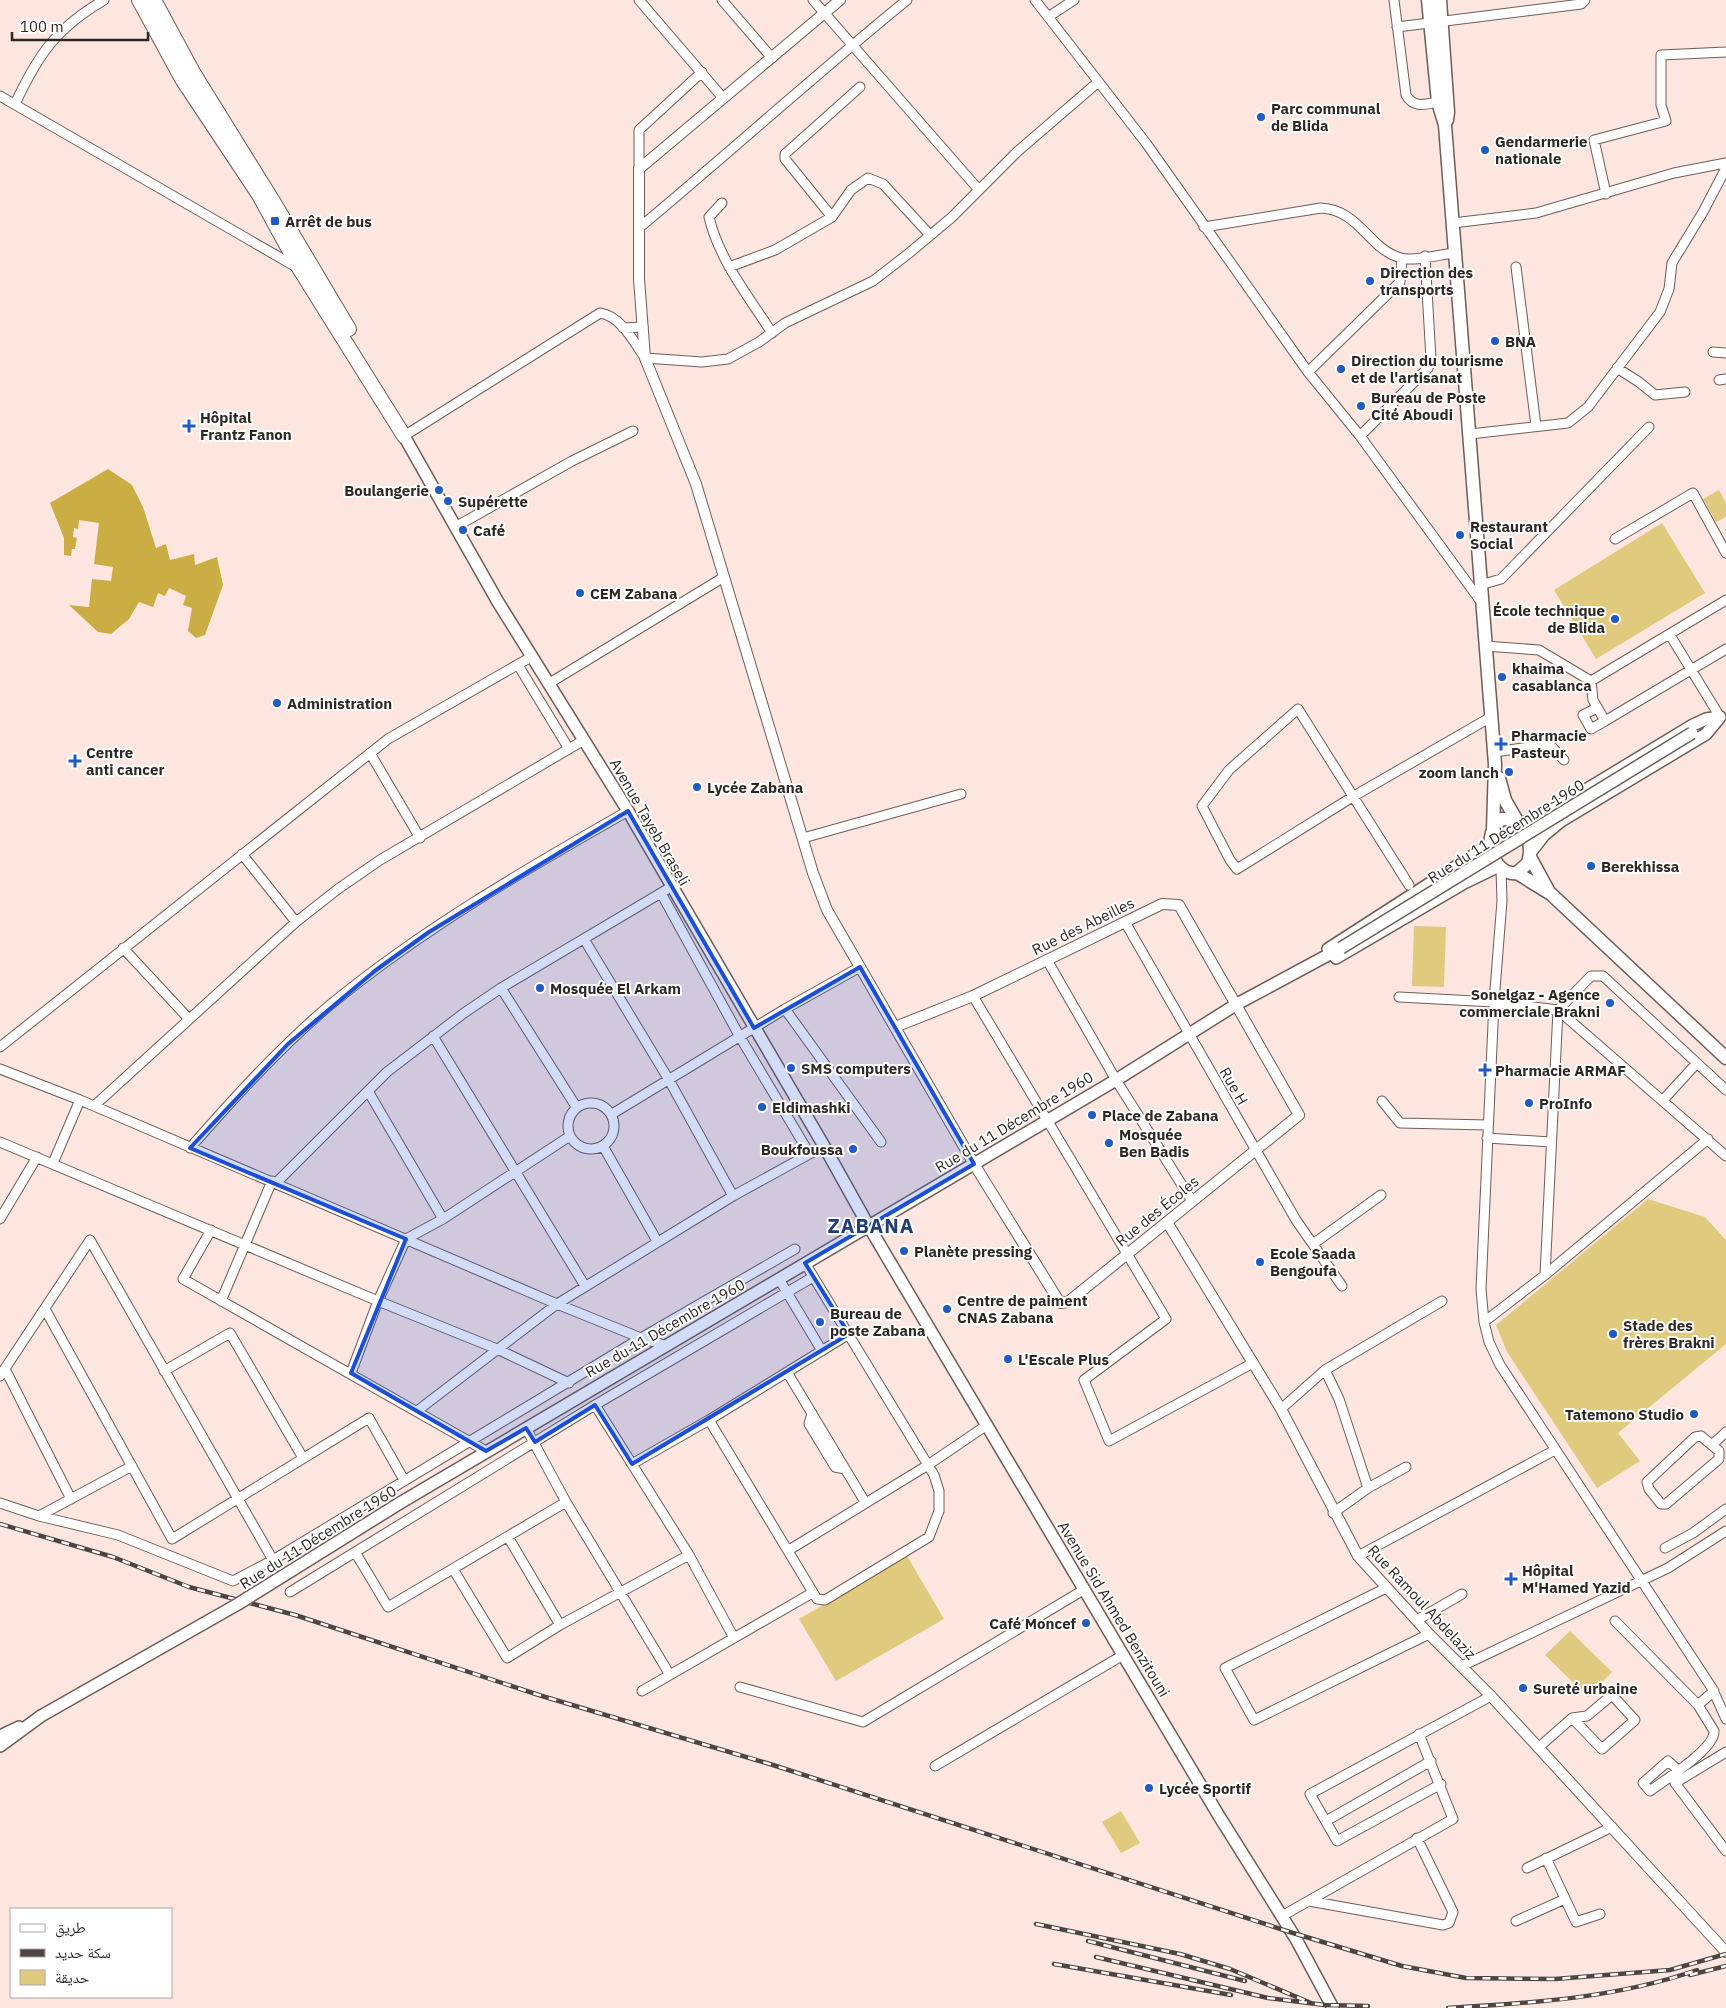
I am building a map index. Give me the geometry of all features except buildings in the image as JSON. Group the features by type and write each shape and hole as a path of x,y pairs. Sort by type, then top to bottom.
{"highway":[{"path":"139,0 182,79 305,267"},
{"path":"154,0 194,74 404,436"}],"main road":[{"path":"1428,0 1436,22 1448,112 1445,125"},
{"path":"1440,0 1436,22 1438,102 1445,125 1454,223 1480,585 1495,758 1492,853 1507,870 1551,894 1726,1058"},
{"name":"Avenue Tayeb Braseli","path":"404,436 531,657 628,811 666,890 754,1028 868,1225"},
{"name":"Rue du 11 Décembre 1960","path":"0,1736 40,1716 238,1604 486,1451 1116,1080 1237,1004 1306,969 1723,715"},
{"name":"Rue du 11 Décembre 1960","path":"1519,822 1546,814 1700,721 1723,715"},
{"name":"Rue du 11 Décembre 1960","path":"1530,855 1544,836 1561,821 1706,734 1723,715"},
{"path":"1495,758 1505,800 1529,841 1530,855 1526,867 1507,870"},
{"path":"1492,830 1502,819 1519,822"},
{"name":"Rue du 11 Décembre 1960","path":"1306,969 1336,944 1491,844"},
{"path":"1530,855 1551,894"},
{"name":"Rue du 11 Décembre 1960","path":"1306,969 1343,955 1464,883 1507,870"},
{"name":"Avenue Sid Ahmed Benzitouni","path":"868,1225 1085,1589 1122,1655 1282,1916 1333,2008"},
{"name":"Rue du 11 Décembre 1960","path":"0,1746 40,1716"}],"street":[{"path":"15,104 32,69 64,27 104,0"},
{"path":"639,0 723,98"},
{"path":"722,0 772,58"},
{"path":"813,0 979,190"},
{"path":"639,169 840,0"},
{"path":"639,228 738,146 852,44 906,0"},
{"path":"1035,0 1097,83 1146,143 1308,372 1360,436 1482,603"},
{"path":"1048,17 1074,0"},
{"path":"1394,0 1408,99 1417,105 1438,102"},
{"path":"1397,27 1581,4 1585,0"},
{"path":"1606,194 1594,140 1666,121 1661,105 1661,55 1726,52"},
{"path":"645,358 639,278 639,130 702,72"},
{"path":"645,358 702,362 728,359 772,333 785,323 838,296 873,281 930,235 1018,151 1097,83"},
{"path":"832,217 785,159 785,154 860,87"},
{"path":"0,96 305,267"},
{"path":"1454,223 1536,213 1674,173 1726,162"},
{"path":"1470,434 1568,423 1588,407 1660,312 1669,289 1672,263 1726,168"},
{"path":"729,267 775,250 832,217 851,190 861,181 872,179 883,184 930,235"},
{"path":"722,203 709,218 712,232 729,267 772,333"},
{"path":"1204,227 1321,208 1334,208 1343,211 1382,248 1402,259 1455,253"},
{"path":"1360,436 1430,364 1425,256"},
{"path":"1308,372 1400,282 1402,259"},
{"path":"1516,268 1536,426"},
{"path":"404,436 591,317 600,313 609,314 623,328 645,358 696,484 803,838 827,910 974,1164"},
{"path":"623,328 643,327"},
{"path":"1713,352 1726,354"},
{"path":"1618,368 1639,382 1654,396 1685,392"},
{"path":"1480,585 1501,579 1648,427"},
{"path":"457,526 633,431"},
{"path":"1615,539 1693,493 1726,553"},
{"path":"548,684 724,577"},
{"path":"1591,681 1726,600"},
{"path":"1670,635 1723,715"},
{"path":"1485,646 1543,652 1591,681"},
{"path":"1598,708 1583,716 1591,729 1726,649"},
{"path":"0,1047 370,753 423,717 531,657"},
{"path":"518,665 569,749"},
{"path":"1591,681 1593,700 1604,721"},
{"path":"1409,885 1354,796 1298,709 1229,770 1202,806 1230,860 1237,869 1354,796 1491,716"},
{"path":"94,1106 296,922 358,875 584,740"},
{"path":"1495,758 1545,745 1551,746 1564,760"},
{"path":"370,753 420,838"},
{"path":"803,838 961,794"},
{"path":"190,1148 244,1087 288,1044 330,1006 368,976 429,932 575,841 628,811"},
{"path":"242,854 296,922"},
{"path":"1507,870 1502,900 1494,1002 1487,1138 1481,1289 1484,1322 1493,1352 1555,1450 1642,1579 1714,1691 1726,1719"},
{"path":"221,1301 274,1182 387,1072 433,1036 501,988 666,890 740,1037 809,1153"},
{"name":"Rue des Abeilles","path":"895,1027 973,996 1162,904 1179,906 1237,1004"},
{"name":"Rue H","path":"1124,922 1296,1220 1342,1286"},
{"path":"584,939 669,1080 733,1196"},
{"path":"123,948 189,1019"},
{"path":"1047,960 1116,1080 1192,1201"},
{"path":"612,1114 785,1009 860,968"},
{"path":"1544,1276 1558,1010 1591,976 1603,976 1726,1090"},
{"path":"501,988 577,1108"},
{"path":"973,996 1166,1319 1084,1380 1109,1441 1254,1363"},
{"path":"1399,997 1494,1002 1558,1010 1726,1156"},
{"name":"Rue des Écoles","path":"974,1164 1060,1303 1068,1302 1299,1115 1237,1004"},
{"path":"785,1009 881,1142"},
{"path":"433,1036 585,1286"},
{"path":"1663,1100 1697,1063"},
{"path":"0,1069 80,1100 557,1304 641,1338 664,1345"},
{"path":"368,1091 443,1219"},
{"path":"52,1163 80,1100"},
{"path":"1382,1101 1400,1123 1488,1125"},
{"path":"584,1104 600,1104 612,1114 615,1128 609,1142 603,1146 591,1149 585,1148 574,1142 570,1136 569,1121 577,1108 584,1104"},
{"path":"351,1374 378,1301 406,1240 443,1219 570,1136"},
{"path":"1487,1138 1551,1142"},
{"path":"1484,1322 1544,1276 1708,1139"},
{"path":"0,1142 497,1349 569,1383"},
{"path":"603,1146 657,1241"},
{"path":"417,1412 557,1304 733,1196 824,1146"},
{"path":"0,1218 37,1157"},
{"path":"1313,1244 1381,1195"},
{"name":"Rue Ramoul Abdelaziz","path":"1167,1222 1281,1409 1316,1475 1333,1513 1358,1556 1429,1634 1492,1696 1726,1952"},
{"path":"211,1230 183,1280 486,1451"},
{"path":"71,1499 3,1372 90,1240 273,1560"},
{"path":"0,1503 39,1516 118,1535 233,1581 273,1560 641,1338 795,1249"},
{"path":"709,1420 789,1550 817,1600 825,1600 929,1536 938,1517 939,1498 937,1482 805,1263"},
{"path":"290,1592 595,1405 788,1293 813,1276"},
{"path":"779,1279 822,1351"},
{"path":"1281,1409 1325,1370 1442,1302"},
{"path":"45,1309 172,1539 369,1418 404,1480"},
{"path":"164,1371 230,1333 303,1458"},
{"path":"632,1464 709,1420 849,1334"},
{"path":"1325,1370 1339,1399 1368,1488"},
{"path":"787,1372 866,1502"},
{"path":"595,1405 689,1555 734,1638"},
{"path":"789,1550 928,1465 987,1425"},
{"path":"526,1428 566,1502 670,1675"},
{"path":"1713,1444 1726,1432"},
{"path":"1701,1436 1713,1444 1719,1451 1719,1459 1666,1504 1662,1504 1649,1489 1647,1482 1695,1437 1701,1436"},
{"path":"1358,1556 1555,1450"},
{"path":"39,1516 132,1466"},
{"path":"1333,1513 1368,1488 1406,1467"},
{"path":"354,1552 388,1607 566,1502"},
{"path":"1665,1548 1693,1533 1726,1509"},
{"path":"1462,1666 1668,1568 1726,1531"},
{"path":"508,1537 560,1625"},
{"path":"453,1569 507,1658 560,1625 689,1555"},
{"path":"1386,1588 1225,1668 1254,1720 1429,1634"},
{"path":"740,1688 863,1722 1085,1589"},
{"path":"642,1691 812,1593"},
{"path":"1417,1620 1462,1594"},
{"path":"1614,1621 1698,1705 1711,1724 1714,1737 1707,1747 1678,1770"},
{"path":"935,1766 1122,1655"},
{"path":"1698,1705 1714,1691"},
{"path":"1538,1748 1572,1718 1587,1716 1612,1695 1636,1720 1602,1749 1572,1718"},
{"path":"1441,1784 1337,1841 1310,1794 1492,1696"},
{"path":"1282,1916 1416,1838 1453,1819 1441,1784 1419,1734"},
{"path":"1726,1752 1675,1783 1726,1851"},
{"path":"1326,1821 1431,1761"},
{"path":"1526,1868 1612,1827"},
{"path":"1309,1901 1442,1924 1449,1923 1453,1912 1416,1838"},
{"path":"1546,1858 1576,1922 1600,1914"},
{"path":"1516,1921 1565,1899"}],"highlighted area":[{"path":"628,811 754,1028 860,967 974,1164 805,1263 849,1334 632,1464 595,1405 535,1442 526,1428 486,1451 351,1373 406,1239 190,1148 288,1044 376,970 429,932"}],"green space":[{"path":"1719,490 1726,503 1726,517 1716,522 1703,499"},
{"path":"1662,523 1705,593 1596,659 1554,590"},
{"path":"1414,926 1446,927 1444,987 1412,986"},
{"name":"Stade des frères Brakni","path":"1648,1199 1705,1217 1726,1240 1726,1344 1618,1433 1640,1461 1597,1488 1507,1352 1496,1325"},
{"path":"907,1556 944,1619 836,1681 799,1619"},
{"path":"1570,1631 1612,1672 1588,1697 1545,1655"},
{"path":"1121,1811 1140,1843 1121,1853 1102,1822"}],"shaded area":[{"path":"108,469 132,485 143,507 156,548 166,544 170,560 194,554 195,565 217,557 223,585 205,635 196,638 188,631 192,608 183,605 186,596 169,588 165,596 158,593 153,607 139,602 129,619 111,634 98,632 69,605 89,607 92,579 111,581 113,567 94,564 99,523 79,520 78,529 74,528 73,537 77,538 75,549 72,549 71,556 64,555 64,538 50,503"}],"railway":[{"path":"0,1524 113,1557 189,1587 295,1615 542,1696 773,1765 1293,1933 1402,1966 1466,1978 1555,1979 1670,1970 1726,1954"},
{"path":"1036,1924 1180,1954 1230,1969 1311,2003"},
{"path":"1088,1941 1245,1981"},
{"path":"1096,1957 1268,1998 1325,2005 1368,2006"},
{"path":"1054,1964 1231,1995"},
{"path":"1690,1975 1726,1966"},
{"path":"1448,2008 1574,1998 1636,1987 1697,1970"}],"place":[{"name":"Parc communal de Blida","path":"1261,117"},
{"name":"Gendarmerie nationale","path":"1485,150"},
{"name":"Arrêt de bus","path":"275,221"},
{"name":"Direction des transports","path":"1370,281"},
{"name":"BNA","path":"1495,341"},
{"name":"Direction du tourisme et de l'artisanat","path":"1341,369"},
{"name":"Bureau de Poste Cité Aboudi","path":"1361,406"},
{"name":"Hôpital Frantz Fanon","path":"189,426"},
{"name":"Boulangerie","path":"439,490"},
{"name":"Supérette","path":"448,501"},
{"name":"Café","path":"463,530"},
{"name":"Restaurant Social","path":"1460,535"},
{"name":"CEM Zabana","path":"580,593"},
{"name":"École technique de Blida","path":"1615,619"},
{"name":"khaima casablanca","path":"1502,677"},
{"name":"Administration","path":"277,703"},
{"name":"Pharmacie Pasteur","path":"1501,744"},
{"name":"Centre anti cancer","path":"75,761"},
{"name":"zoom lanch","path":"1509,772"},
{"name":"Lycée Zabana","path":"697,787"},
{"name":"Berekhissa","path":"1591,866"},
{"name":"Mosquée El Arkam","path":"540,988"},
{"name":"Sonelgaz - Agence commerciale Brakni","path":"1610,1003"},
{"name":"SMS computers","path":"791,1068"},
{"name":"Pharmacie ARMAF","path":"1485,1070"},
{"name":"ProInfo","path":"1529,1103"},
{"name":"Eldimashki","path":"762,1107"},
{"name":"Place de Zabana","path":"1092,1115"},
{"name":"Mosquée Ben Badis","path":"1109,1143"},
{"name":"Boukfoussa","path":"853,1149"},
{"name":"Planète pressing","path":"904,1251"},
{"name":"Ecole Saada Bengoufa","path":"1260,1262"},
{"name":"Centre de paiment CNAS Zabana","path":"947,1309"},
{"name":"Bureau de poste Zabana","path":"820,1322"},
{"name":"Stade des frères Brakni","path":"1613,1334"},
{"name":"L'Escale Plus","path":"1008,1359"},
{"name":"Tatemono Studio","path":"1694,1414"},
{"name":"Hôpital M'Hamed Yazid","path":"1511,1579"},
{"name":"Café Moncef","path":"1086,1623"},
{"name":"Sureté urbaine","path":"1523,1688"},
{"name":"Lycée Sportif","path":"1149,1788"}],"district":[{"name":"ZABANA","path":"871,1225"}]}
